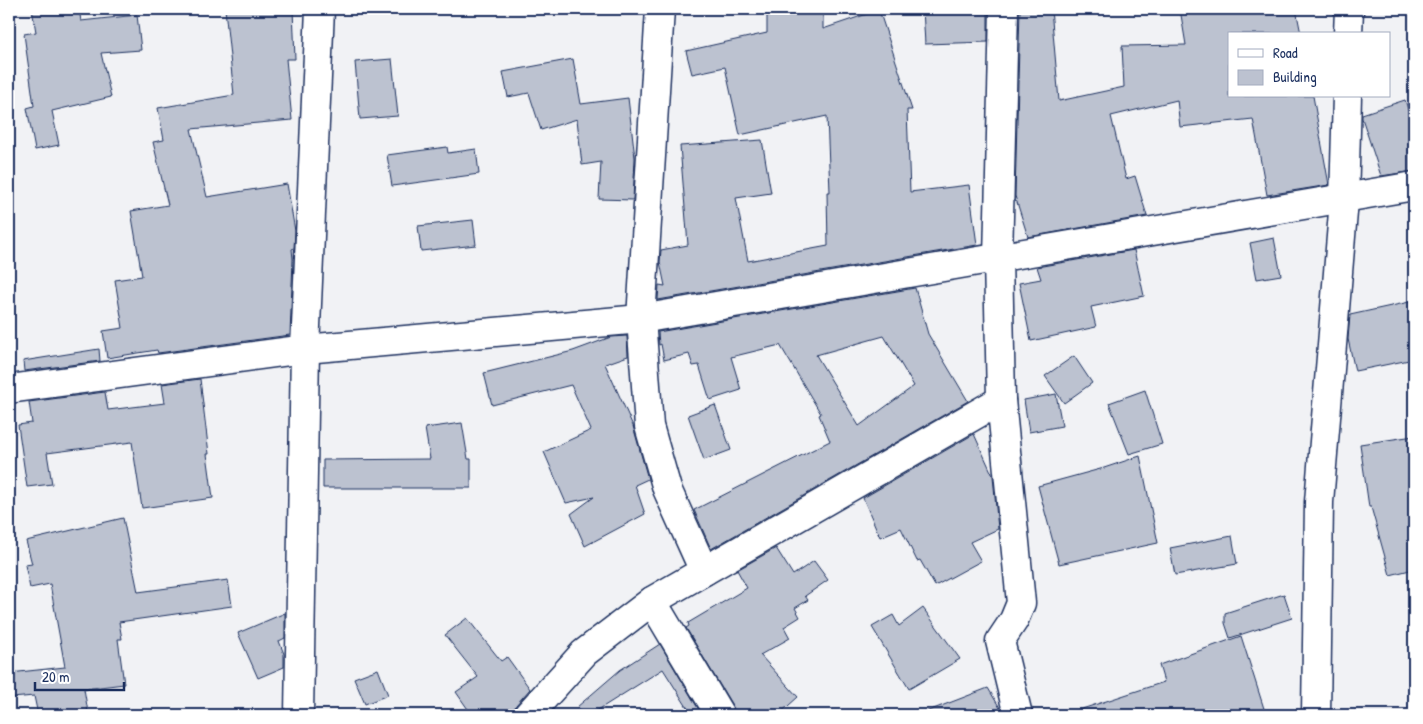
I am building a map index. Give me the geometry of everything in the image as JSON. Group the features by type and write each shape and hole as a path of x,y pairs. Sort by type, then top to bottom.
{"street":[{"path":"299,715 305,349 320,9"},
{"path":"660,9 641,319 649,426 667,489 704,571"},
{"path":"1004,9 998,258 1001,400 1021,604 1014,620 1000,640 1018,715"},
{"path":"1348,32 1349,9"},
{"path":"1316,715 1319,502 1344,200 1347,98"},
{"path":"9,389 305,349 641,319 1344,200 1414,186"},
{"path":"528,715 584,654 652,602 1001,400"},
{"path":"652,602 720,715"}],"building":[{"path":"32,9 79,9 81,21 137,15 141,50 101,53 111,97 52,111 59,145 35,150 27,108 34,106 24,34 36,32"},
{"path":"225,9 293,9 295,59 286,59 292,120 191,129 207,197 287,184 295,231 294,248 292,249 290,335 158,353 157,350 107,358 103,331 123,328 115,280 142,276 131,211 168,205 153,142 164,140 158,108 234,95"},
{"path":"767,9 823,9 823,29 879,10 912,110 907,110 910,192 969,185 977,245 658,300 659,285 665,286 660,262 661,250 688,245 680,146 762,140 771,193 736,198 748,261 828,246 827,192 830,192 827,116 740,135 725,67 692,74 686,51 767,33"},
{"path":"923,9 988,9 988,42 925,44"},
{"path":"1020,9 1051,9 1059,101 1124,87 1122,46 1186,45 1180,9 1296,9 1301,32 1228,32 1228,98 1313,98 1329,185 1267,195 1253,119 1180,127 1177,100 1111,116 1126,179 1135,176 1147,216 1028,237 1015,196"},
{"path":"392,59 398,116 360,119 355,62"},
{"path":"573,59 581,104 628,98 635,158 633,200 599,199 601,162 582,165 577,119 541,130 529,93 508,97 503,72"},
{"path":"1405,100 1414,128 1414,171 1381,176 1362,114"},
{"path":"447,147 448,153 476,149 479,174 392,186 387,155"},
{"path":"473,220 476,245 421,251 418,226"},
{"path":"1274,238 1281,275 1257,279 1250,243"},
{"path":"1134,250 1144,296 1091,307 1096,327 1031,341 1019,283 1041,279 1037,267"},
{"path":"915,288 928,334 968,401 711,549 694,510 830,441 819,415 821,414 780,345 731,357 741,390 710,400 699,365 693,366 689,354 664,360 661,344 659,345 658,332","holes":["884,336 914,386 859,426 816,355"]},
{"path":"1414,301 1414,359 1355,371 1348,339 1350,315"},
{"path":"627,336 628,356 605,364 633,426 648,479 635,485 645,514 585,546 571,514 594,497 566,503 544,452 591,430 571,385 492,405 484,373 573,351 611,337"},
{"path":"99,349 100,361 24,371 23,361"},
{"path":"1074,356 1092,383 1064,403 1045,376"},
{"path":"200,379 213,498 142,508 132,442 47,453 52,484 27,487 18,425 32,423 29,402 105,392 108,410 165,403 162,384"},
{"path":"1145,390 1162,444 1129,454 1109,403"},
{"path":"1056,394 1062,426 1029,432 1024,400"},
{"path":"715,405 731,450 704,460 688,415"},
{"path":"462,423 468,459 471,459 471,488 323,488 323,460 430,459 425,428"},
{"path":"974,434 993,476 998,529 970,542 981,561 935,586 920,560 917,561 901,528 880,537 863,498"},
{"path":"1414,436 1414,569 1390,575 1371,507 1369,507 1360,444"},
{"path":"1140,456 1158,543 1059,564 1038,486"},
{"path":"123,518 138,592 228,580 232,606 119,622 122,639 118,639 124,684 84,689 88,712 71,715 38,715 34,696 12,698 10,673 65,667 50,584 30,588 25,565 32,564 26,541"},
{"path":"1232,536 1237,564 1175,575 1170,548"},
{"path":"776,548 793,575 814,561 828,580 805,596 808,600 795,608 800,617 784,627 790,638 760,655 798,697 778,715 736,715 686,628 689,626 688,623 747,588 737,570"},
{"path":"1284,594 1292,618 1230,638 1225,623 1225,613"},
{"path":"923,608 960,659 909,689 872,627 893,615 899,626"},
{"path":"285,613 285,638 279,641 284,654 284,667 258,678 238,633"},
{"path":"467,618 501,661 507,657 530,689 516,705 513,715 472,715 456,692 478,677 445,635"},
{"path":"1241,636 1266,715 1077,715 1076,711 1164,682 1159,665"},
{"path":"660,644 702,715 692,715 663,669 590,715 583,715 577,707 620,670"},
{"path":"378,669 388,695 365,704 354,678"},
{"path":"988,688 1002,715 924,715 923,713"}]}
